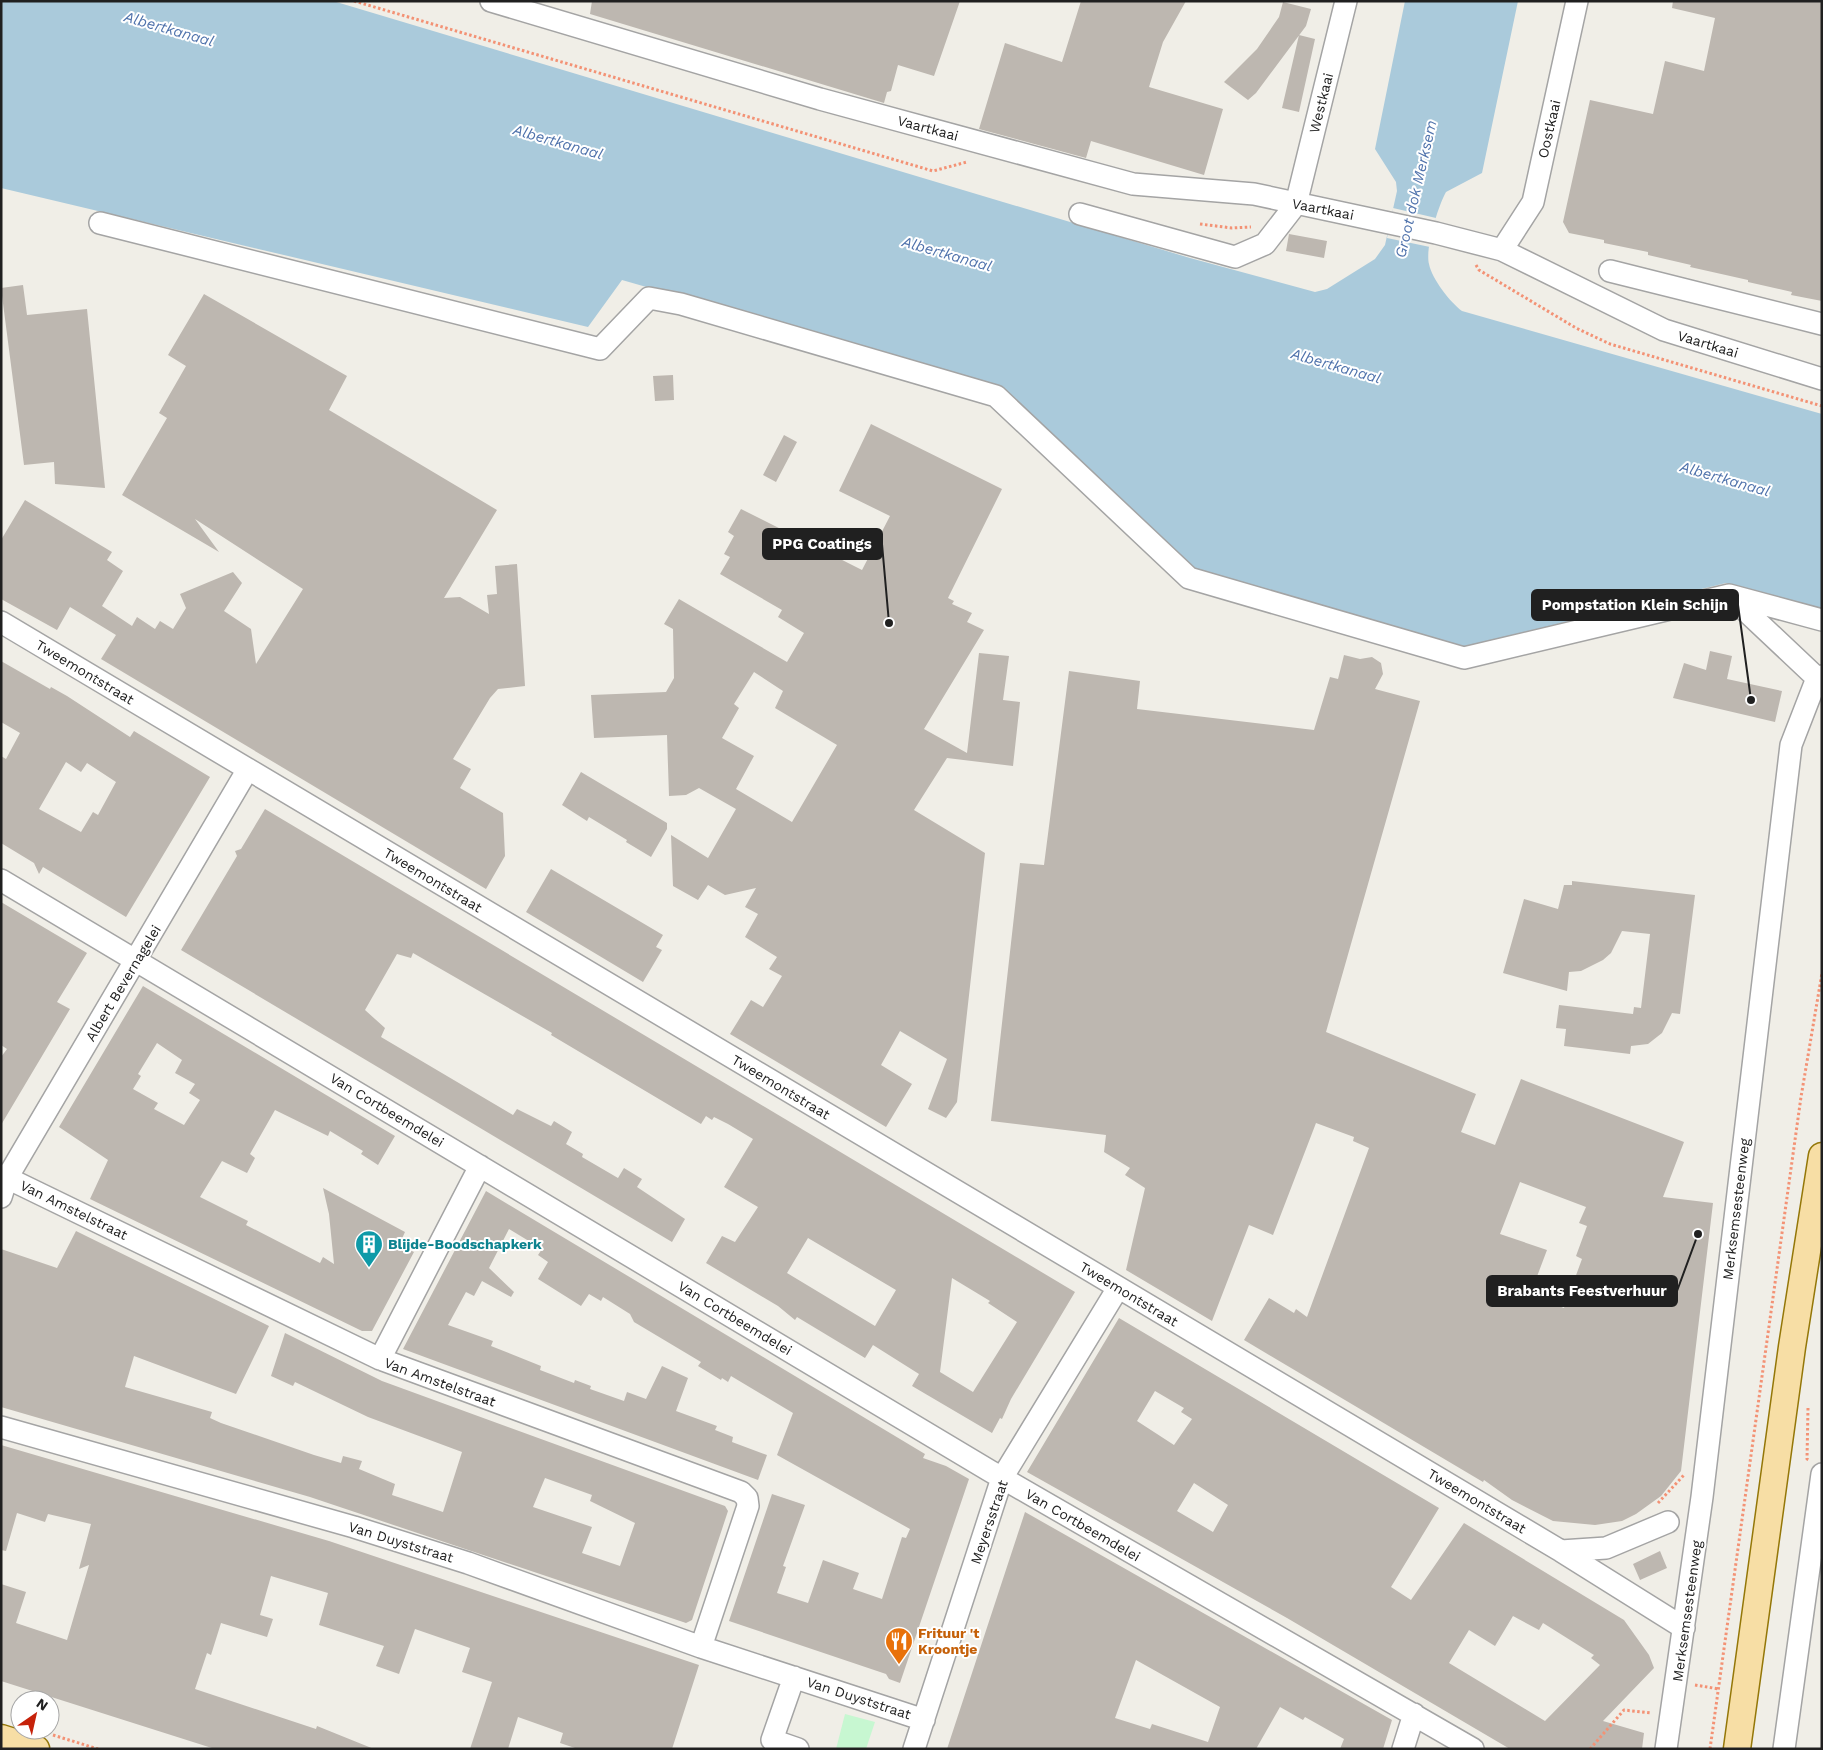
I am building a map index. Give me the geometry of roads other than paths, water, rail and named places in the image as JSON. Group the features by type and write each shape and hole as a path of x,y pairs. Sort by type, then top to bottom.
{"main road":[{"path":"1737,1749 1792,1348 1822,1156"},
{"path":"1,1738 41,1741"}],"street":[{"name":"Vaartkaai","path":"491,1 820,99 1133,184 1254,194 1436,232 1502,250 1664,330 1821,378"},
{"name":"Westkaai","path":"1296,204 1346,1"},
{"name":"Oostkaai","path":"1502,250 1533,202 1578,1"},
{"path":"1080,214 1235,257 1265,244 1296,204"},
{"path":"100,223 600,349 649,298 681,304 996,396 1189,578 1464,658 1729,595 1822,620"},
{"path":"1610,271 1822,324"},
{"path":"1729,595 1819,677"},
{"name":"Tweemontstraat","path":"1,622 1561,1551 1684,1628"},
{"name":"Merksemsesteenweg","path":"1666,1749 1707,1453 1791,745 1819,677"},
{"name":"Albert Bevernagelei","path":"3,1183 248,769"},
{"name":"Van Cortbeemdelei","path":"1,880 1002,1478 1473,1749"},
{"path":"380,1359 480,1166"},
{"name":"Van Amstelstraat","path":"3,1183 380,1359 741,1492 747,1498 748,1506 701,1647"},
{"name":"Meyersstraat","path":"914,1749 1002,1478 1118,1288"},
{"name":"Van Duyststraat","path":"1,1427 354,1528 468,1563 701,1647 924,1720"},
{"path":"1784,1749 1814,1466"},
{"path":"1561,1551 1606,1548 1668,1522"},
{"name":"Van Duyststraat","path":"794,1676 772,1740 798,1749"},
{"path":"1402,1749 1414,1714"}],"water":[{"path":"1,1 333,1 1190,258 1315,292 1327,289 1375,259 1385,245 1397,191 1396,182 1375,149 1405,1 1518,1 1482,173 1446,192 1436,217 1429,248 1428,257 1431,270 1447,296 1462,311 1822,414 1822,611 1726,583 1464,647 1191,571 998,388 622,280 588,327 1,188"}],"place":[{"name":"PPG Coatings","path":"889,623"},
{"name":"Pompstation Klein Schijn","path":"1751,700"},
{"name":"Brabants Feestverhuur","path":"1698,1234"},
{"name":"Blijde-Boodschapkerk","path":"369,1268"},
{"name":"Frituur 't Kroontje","path":"899,1665"}],"water label":[{"name":"Albertkanaal","path":"169,29"},
{"name":"Albertkanaal","path":"558,142"},
{"name":"Groot dok Merksem","path":"1416,189"},
{"name":"Albertkanaal","path":"947,254"},
{"name":"Albertkanaal","path":"1336,366"},
{"name":"Albertkanaal","path":"1725,479"}]}
